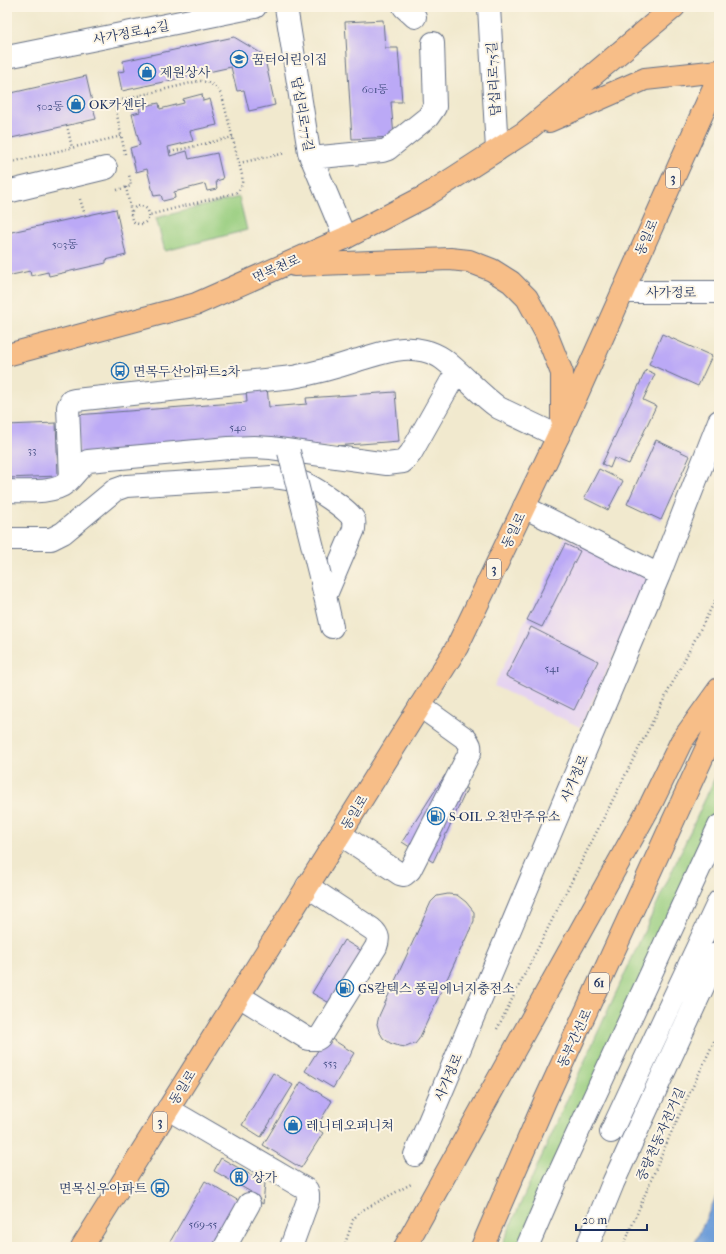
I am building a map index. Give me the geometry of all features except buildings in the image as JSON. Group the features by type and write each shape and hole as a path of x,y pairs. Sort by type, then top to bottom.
{"main road":[{"path":"524,132 674,7"},
{"path":"524,132 645,79 719,71"},
{"name":"동일로","path":"82,1247 457,647 560,432 719,76"},
{"name":"면목천로","path":"7,355 196,304 345,238 424,197 524,132"},
{"path":"282,266 450,259 469,261 492,270 511,282 527,298 546,333 562,373 560,432"},
{"path":"405,1247 650,804 681,742 719,689"},
{"name":"동부간선로","path":"482,1247 545,1101 719,721"}],"street":[{"name":"사가정로42길","path":"7,57 255,7"},
{"name":"답십리로77길","path":"286,7 311,158 345,238"},
{"name":"답십리로75길","path":"488,7 497,150"},
{"path":"311,158 382,151 388,149 428,117 435,107 433,43"},
{"path":"7,192 106,168"},
{"name":"사가정로","path":"625,286 719,292"},
{"path":"71,478 68,407 71,401 293,377 318,373 384,352 403,348 428,351 442,358 490,402 499,408 560,432"},
{"path":"7,491 56,489 65,484 81,466 88,461 228,448 272,448 289,452 387,464 403,462 411,453 457,371"},
{"name":"사가정로","path":"415,1155 659,575 719,421"},
{"path":"289,452 332,627"},
{"path":"7,539 51,538 63,533 115,490 126,486 272,477 285,478 304,483 313,488 348,512 354,520 354,529 325,597"},
{"name":"동일로","path":"524,507 659,575"},
{"path":"340,834 400,874 404,875 410,870 471,748 466,739 420,706"},
{"path":"527,1247 711,866 719,826"},
{"path":"239,996 308,1039 316,1039 320,1036 376,947 378,935 372,929 307,886"},
{"path":"618,1061 603,1128 719,902"},
{"path":"587,1247 613,1183 719,952"},
{"name":"동일로","path":"168,1109 307,1190 308,1200 291,1247"},
{"path":"225,1247 250,1204"}],"path":[{"path":"125,155 115,105 117,101 199,81 206,81 213,84 222,96 240,163 243,182 239,191 149,215"},
{"path":"67,125 72,148"},
{"path":"7,163 122,136"},
{"path":"170,152 233,137"},
{"path":"240,163 289,152"},
{"path":"128,167 131,186"},
{"path":"126,187 132,215 134,220 141,223 147,220 149,215 148,210 140,206 133,210 132,215"},
{"path":"80,198 84,215"},
{"path":"7,224 9,232"},
{"path":"497,1030 719,593"},
{"name":"중랑천동자전거길","path":"623,1247 670,1136 719,1031"},
{"path":"344,1247 353,1220 359,1212 415,1182"}],"shaded area":[{"path":"565,537 651,578 580,727 494,686"}],"green space":[{"path":"239,197 247,230 165,251 156,218"},
{"path":"719,769 719,813 670,913 519,1247 501,1247 580,1071"}],"water":[{"path":"719,1190 719,1247 693,1247"}],"place":[{"name":"꿈터어린이집","path":"239,59"},
{"name":"제원상사","path":"147,72"},
{"name":"OK카센타","path":"76,104"},
{"name":"면목두산아파트2차","path":"120,371"},
{"name":"S-OIL 오천만주유소","path":"436,816"},
{"name":"GS칼텍스 풍림에너지충전소","path":"345,988"},
{"name":"레니테오퍼니쳐","path":"293,1125"},
{"name":"상가","path":"239,1177"},
{"name":"면목신우아파트","path":"160,1188"}]}
